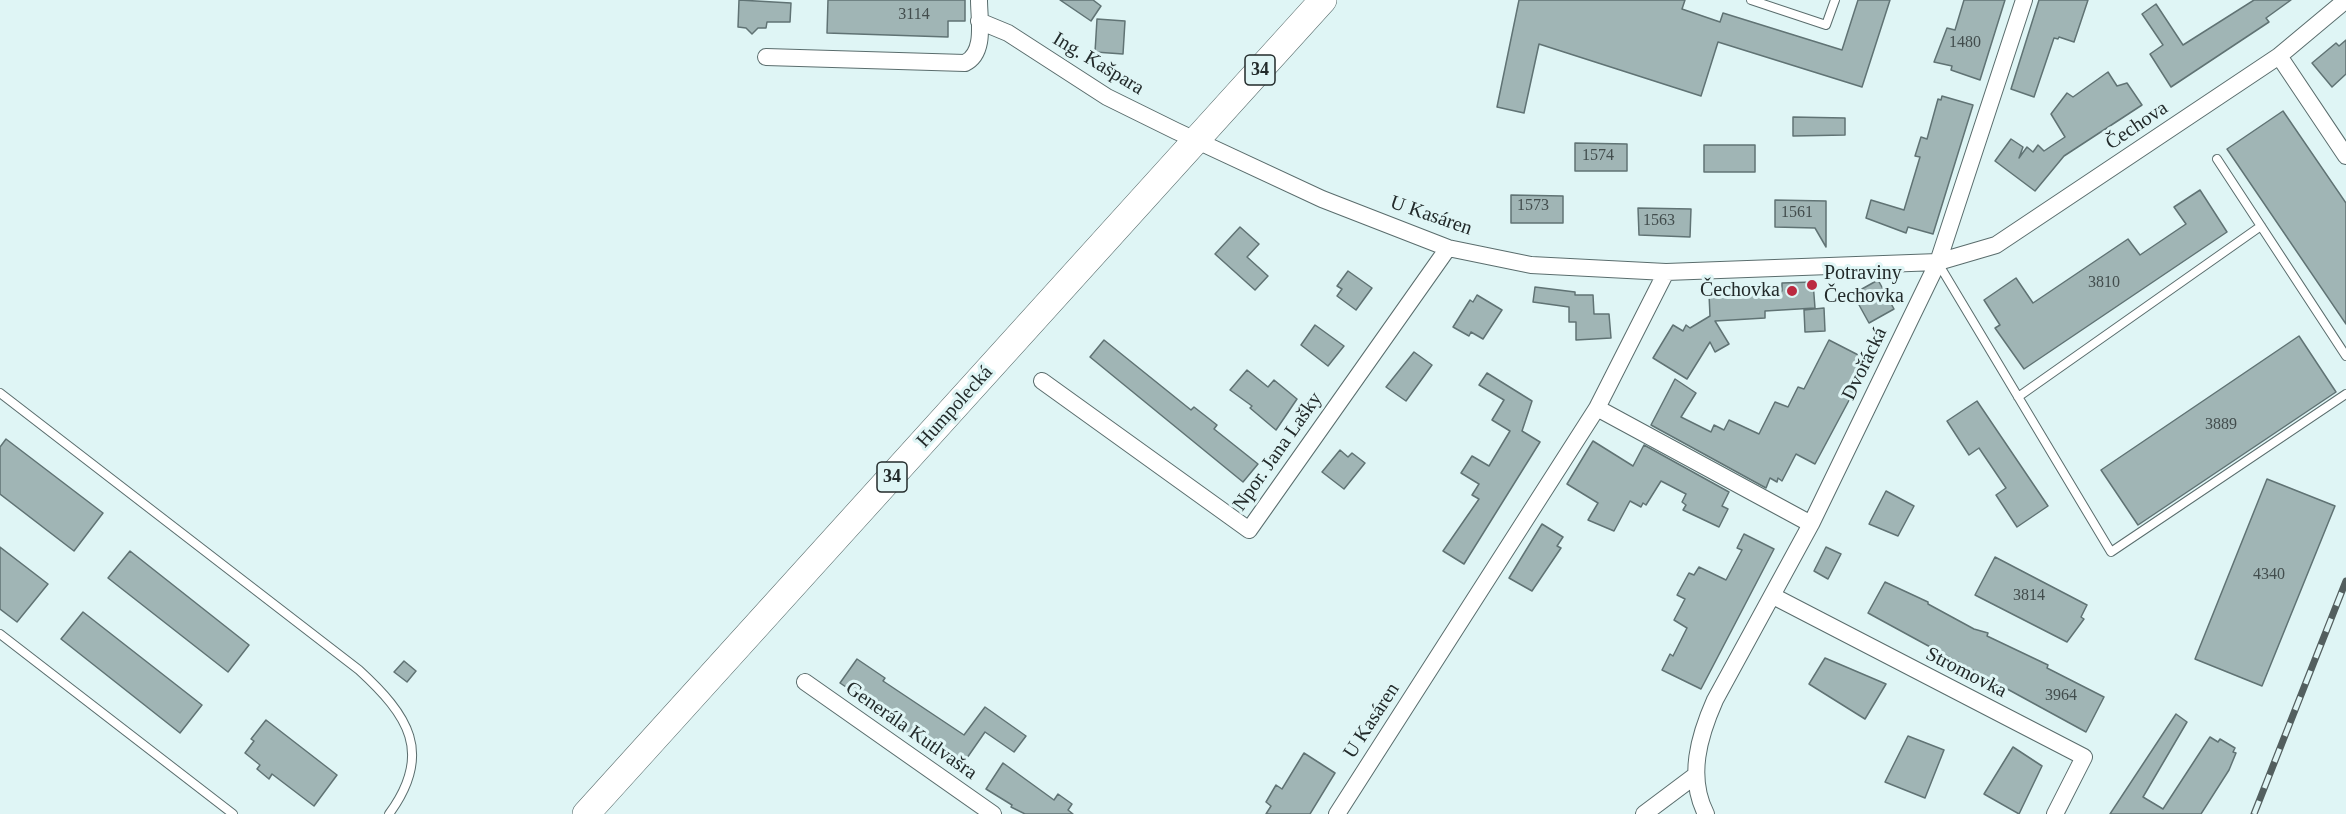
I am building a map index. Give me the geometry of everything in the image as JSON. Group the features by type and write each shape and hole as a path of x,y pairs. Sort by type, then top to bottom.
{"main road":[{"name":"Humpolecká","path":"586,814 1323,0"}],"street":[{"path":"766,57 965,63 976,52 979,0"},
{"name":"Dvořácká","path":"1706,814 1698,798 1696,776 1702,729 1715,700 1811,524 1938,262 2024,0"},
{"name":"Čechova","path":"1938,262 1996,245 2279,56 2346,0"},
{"name":"Ing. Kašpara","path":"979,21 1008,33 1107,97 1197,141"},
{"path":"2279,56 2346,156"},
{"name":"U Kasáren","path":"1197,141 1322,199 1448,248 1531,265 1666,272 1938,262"},
{"name":"Npor. Jana Lašky","path":"1042,381 1249,530 1448,248"},
{"name":"U Kasáren","path":"1337,814 1597,408 1666,272"},
{"path":"1597,408 1811,524"},
{"name":"Stromovka","path":"1773,596 2084,757 2055,814"},
{"name":"Generála Kutlvašra","path":"806,682 993,814"},
{"path":"1644,814 1696,776"}],"lane":[{"path":"1751,0 1826,25 1835,0"},
{"path":"2217,159 2346,356"},
{"path":"2018,397 2261,226"},
{"path":"1938,262 2111,552 2346,394"},
{"path":"0,393 359,670 386,695 412,739 413,763 398,803 389,814"},
{"path":"0,634 233,814"}],"building":[{"path":"739,0 791,3 790,22 767,22 766,28 758,28 752,34 746,28 738,27"},
{"path":"828,0 965,0 965,21 948,21 948,37 827,33"},
{"path":"1060,0 1093,0 1101,6 1091,21"},
{"path":"1519,0 1685,0 1682,9 1720,22 1723,13 1842,50 1858,0 1890,0 1862,87 1718,42 1701,96 1539,44 1524,113 1497,107"},
{"path":"1964,0 2005,0 1980,80 1951,70 1952,66 1934,62 1947,28 1955,30"},
{"path":"2039,0 2088,0 2074,42 2059,37 2054,38 2034,97 2011,89"},
{"path":"2254,0 2291,0 2266,18 2269,22 2171,87 2150,54 2163,45 2142,14 2156,4 2183,45"},
{"path":"1097,19 1125,21 1123,54 1095,52"},
{"path":"2346,40 2346,74 2332,87 2312,63 2336,43 2339,46"},
{"path":"2108,72 2117,86 2127,83 2142,105 2064,156 2035,191 1995,161 2011,139 2023,147 2019,158 2027,147 2033,152 2038,145 2044,151 2065,137 2051,114 2067,93 2073,97"},
{"path":"1942,96 1973,105 1933,234 1908,227 1906,233 1866,218 1871,200 1904,210 1920,157 1915,156 1921,137 1927,139 1938,99 1941,100"},
{"path":"2283,111 2346,203 2346,324 2227,149"},
{"path":"1793,117 1845,118 1845,135 1793,136"},
{"path":"1575,143 1627,144 1627,171 1575,171"},
{"path":"1704,145 1755,145 1755,172 1704,172"},
{"path":"2200,190 2227,232 2024,369 1995,328 2000,325 1984,300 2016,278 2033,303 2128,239 2140,255 2186,224 2174,207"},
{"path":"1511,195 1563,196 1563,223 1511,223"},
{"path":"1775,200 1826,201 1826,247 1815,228 1775,227"},
{"path":"1638,208 1691,209 1690,237 1639,235"},
{"path":"1240,227 1259,244 1247,257 1268,276 1255,290 1215,254"},
{"path":"1348,271 1372,288 1356,310 1337,296 1342,289 1337,286"},
{"path":"1878,280 1894,309 1869,323 1853,294"},
{"path":"1813,282 1815,308 1765,311 1765,318 1715,321 1729,344 1715,352 1710,342 1687,379 1653,358 1673,325 1683,331 1686,325 1690,328 1710,316 1709,294 1782,291 1782,283"},
{"path":"1535,287 1575,292 1575,295 1593,295 1594,314 1609,314 1611,338 1576,340 1576,322 1569,322 1569,307 1533,302"},
{"path":"1477,295 1502,310 1483,339 1471,332 1469,336 1453,327 1470,300 1473,302"},
{"path":"1824,308 1825,331 1805,332 1804,310"},
{"path":"1315,325 1344,346 1328,366 1301,345"},
{"path":"2299,336 2336,392 2138,525 2101,470"},
{"path":"1104,340 1191,410 1194,407 1217,425 1214,429 1258,464 1243,482 1090,357"},
{"path":"1829,340 1870,361 1815,464 1796,454 1782,481 1778,478 1777,482 1770,478 1766,488 1651,425 1675,379 1696,393 1681,417 1711,432 1714,425 1724,430 1729,420 1759,434 1775,402 1788,407 1798,387 1804,389"},
{"path":"1414,352 1432,365 1406,401 1386,387"},
{"path":"1247,370 1268,387 1274,380 1297,399 1276,430 1250,408 1252,406 1230,390"},
{"path":"1487,373 1532,401 1522,431 1540,442 1464,564 1443,551 1479,499 1472,495 1479,484 1461,473 1472,456 1489,466 1510,431 1492,420 1504,400 1479,385"},
{"path":"1977,401 2048,506 2017,527 1996,495 2006,488 1979,448 1969,455 1947,421"},
{"path":"6,439 103,513 74,551 0,494 0,447"},
{"path":"1593,441 1633,466 1644,445 1729,492 1722,506 1728,509 1719,527 1683,510 1686,505 1682,502 1686,494 1661,481 1646,505 1643,503 1641,507 1630,501 1614,531 1588,520 1598,503 1567,484"},
{"path":"1340,450 1348,457 1352,453 1365,463 1344,489 1322,472"},
{"path":"2267,479 2335,506 2262,686 2195,659"},
{"path":"1886,491 1914,506 1898,536 1869,524"},
{"path":"1542,524 1563,537 1557,546 1561,548 1532,591 1509,578"},
{"path":"1744,534 1774,549 1701,689 1662,670 1670,654 1673,656 1687,628 1674,620 1685,599 1677,595 1689,573 1694,575 1699,567 1726,580 1742,550 1737,548"},
{"path":"0,547 48,584 17,622 0,609"},
{"path":"1826,547 1841,554 1828,579 1814,571"},
{"path":"130,551 249,645 228,672 108,578"},
{"path":"1995,557 2087,605 2081,617 2084,619 2067,642 1975,595"},
{"path":"1885,582 1928,602 1974,629 1988,633 1987,636 2048,665 2047,668 2104,697 2086,732 1868,613"},
{"path":"83,612 202,705 180,733 61,639"},
{"path":"1825,658 1886,684 1865,719 1809,684"},
{"path":"857,659 885,678 883,681 964,735 985,707 1026,736 1014,752 985,732 960,768 886,718 888,715 840,683"},
{"path":"404,661 416,671 407,682 394,672"},
{"path":"2176,714 2187,722 2143,797 2163,809 2210,737 2218,742 2220,739 2235,748 2233,752 2236,753 2229,770 2201,814 2110,814"},
{"path":"266,720 337,775 314,806 272,774 269,779 257,769 260,765 245,753 254,741 251,739"},
{"path":"1908,736 1944,750 1925,798 1885,782"},
{"path":"2013,747 2042,766 2019,814 1984,794"},
{"path":"1304,753 1335,773 1310,814 1266,814 1271,806 1266,802 1276,785 1282,789"},
{"path":"1003,763 1054,800 1058,794 1072,804 1068,810 1073,814 1025,814 986,789"}],"railway":[{"path":"2254,814 2346,581"}],"place":[{"name":"Potraviny Čechovka","path":"1812,285"},
{"name":"Čechovka","path":"1792,291"}]}
